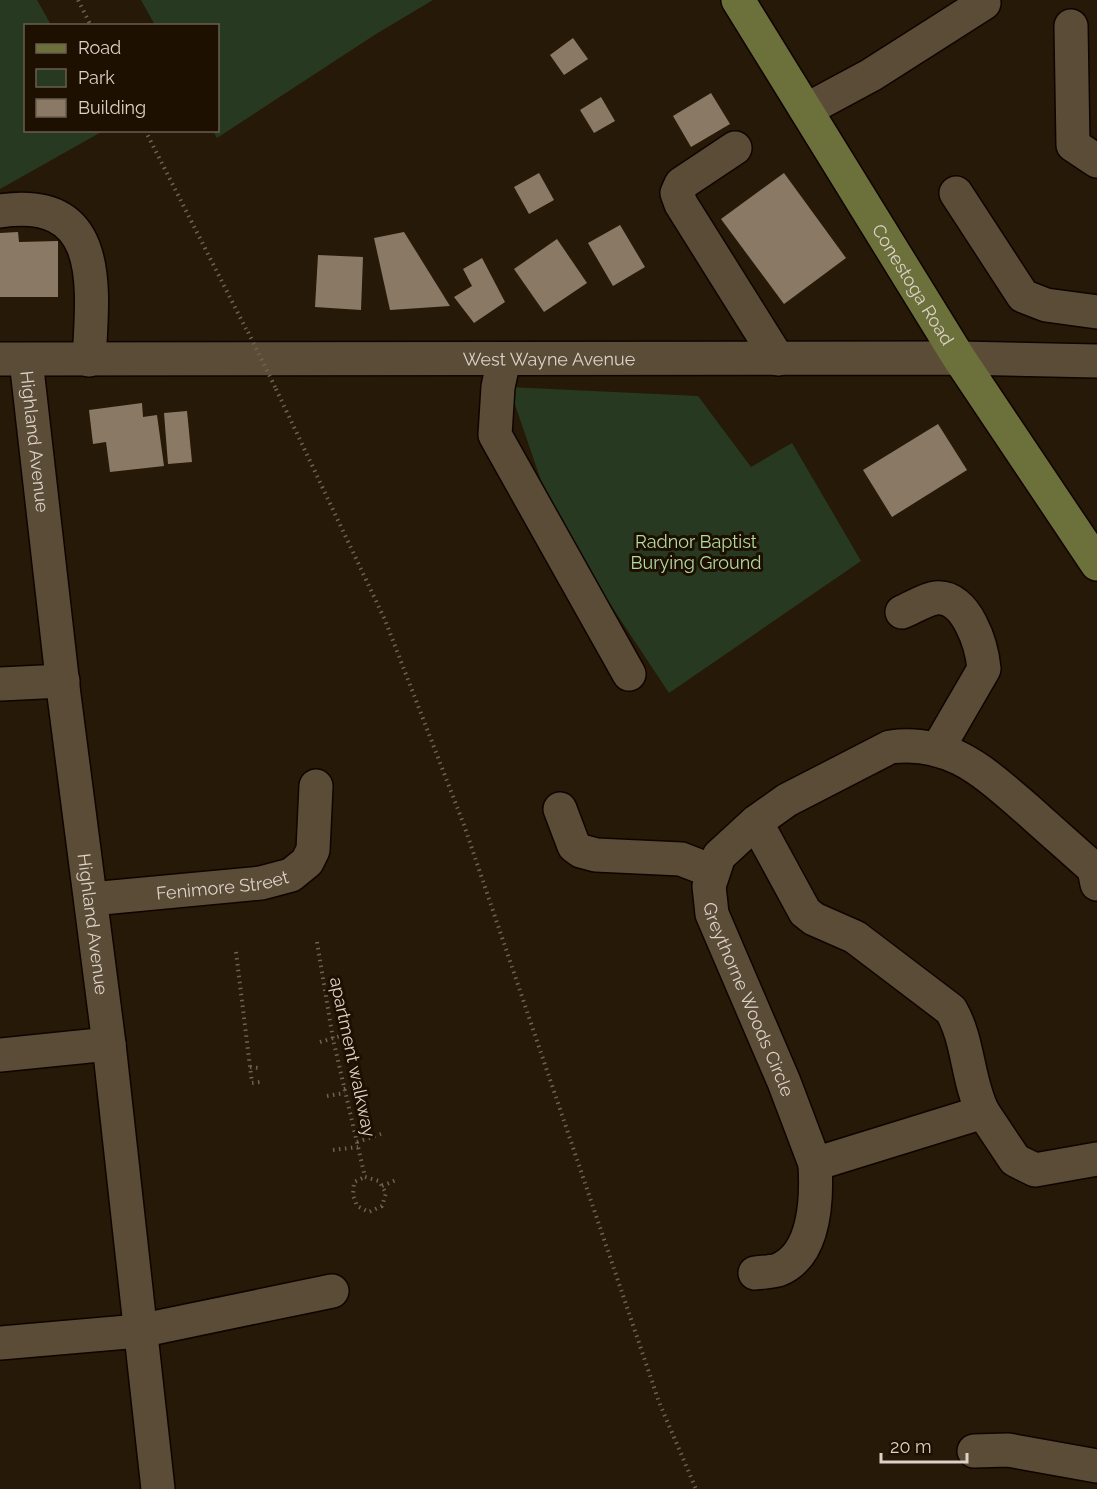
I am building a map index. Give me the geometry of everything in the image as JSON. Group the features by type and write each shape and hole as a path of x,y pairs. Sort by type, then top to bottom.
{"main road":[{"name":"Conestoga Road","path":"738,0 959,358 1097,564"}],"street":[{"path":"806,110 871,75 984,3"},
{"path":"1071,26 1072,146 1097,160"},
{"path":"735,148 681,184 677,193 681,204 778,359"},
{"path":"956,193 1023,296 1046,305 1097,312"},
{"path":"0,211 40,209 55,215 71,227 91,268 93,286 89,360"},
{"name":"West Wayne Avenue","path":"13,360 959,358 1097,361"},
{"path":"504,359 498,387 495,435 629,674"},
{"name":"Highland Avenue","path":"13,360 63,681 91,899 158,1489"},
{"path":"902,612 936,598 949,600 961,606 983,659 984,669 937,750"},
{"path":"0,684 63,681"},
{"path":"560,809 574,846 581,851 596,855 681,859 712,871 719,856 756,822 787,800 890,747 906,745 959,756 991,776 1096,873"},
{"name":"Fenimore Street","path":"91,899 261,883 291,875 307,862 313,850 316,786"},
{"path":"756,822 805,912 814,919 855,938 951,1010 959,1027 977,1099 1015,1160 1035,1170 1097,1159"},
{"name":"Greythorne Woods Circle","path":"712,871 709,886 712,914 784,1082 815,1164"},
{"path":"0,1055 109,1044"},
{"path":"754,1273 779,1269 797,1256 807,1238 816,1189 815,1164 983,1112"},
{"path":"0,1343 139,1331 332,1291"},
{"path":"974,1451 1008,1450 1097,1466"}],"path":[{"path":"78,0 90,24"},
{"path":"146,132 276,389 385,620 464,825 659,1402 696,1489"},
{"name":"apartment walkway","path":"317,942 333,1039 365,1177"},
{"path":"236,952 252,1083 260,1082"},
{"path":"320,1042 347,1034"},
{"path":"250,1067 259,1068"},
{"path":"327,1096 364,1083"},
{"path":"333,1150 357,1144 381,1134"},
{"path":"365,1177 379,1181 386,1193 382,1206 369,1212 357,1206 353,1195 354,1182 365,1177"},
{"path":"382,1186 396,1180"}],"green space":[{"path":"0,0 37,0 50,24 24,24 24,132 101,132 0,189"},
{"path":"141,0 433,0 376,34 217,138 214,132 219,132 219,24 154,24"},
{"name":"Radnor Baptist Burying Ground","path":"509,387 698,396 751,467 792,443 861,561 669,693 563,533 549,504"}],"building":[{"path":"573,38 588,59 564,75 550,55"},
{"path":"711,93 730,124 691,147 673,116"},
{"path":"601,97 615,121 594,133 580,110"},
{"path":"539,173 554,200 529,214 514,187"},
{"path":"784,173 846,258 784,304 721,219"},
{"path":"620,225 645,267 613,286 588,243"},
{"path":"18,232 19,242 58,241 58,297 0,297 0,233"},
{"path":"404,232 450,306 390,310 374,238"},
{"path":"557,239 587,283 544,312 514,269"},
{"path":"318,255 363,257 361,310 315,307"},
{"path":"482,258 505,302 474,323 454,297 472,286 463,269"},
{"path":"142,403 143,417 157,415 164,466 110,472 106,442 93,444 89,410"},
{"path":"187,411 192,462 168,464 164,413"},
{"path":"938,424 967,470 892,517 863,470"}]}
